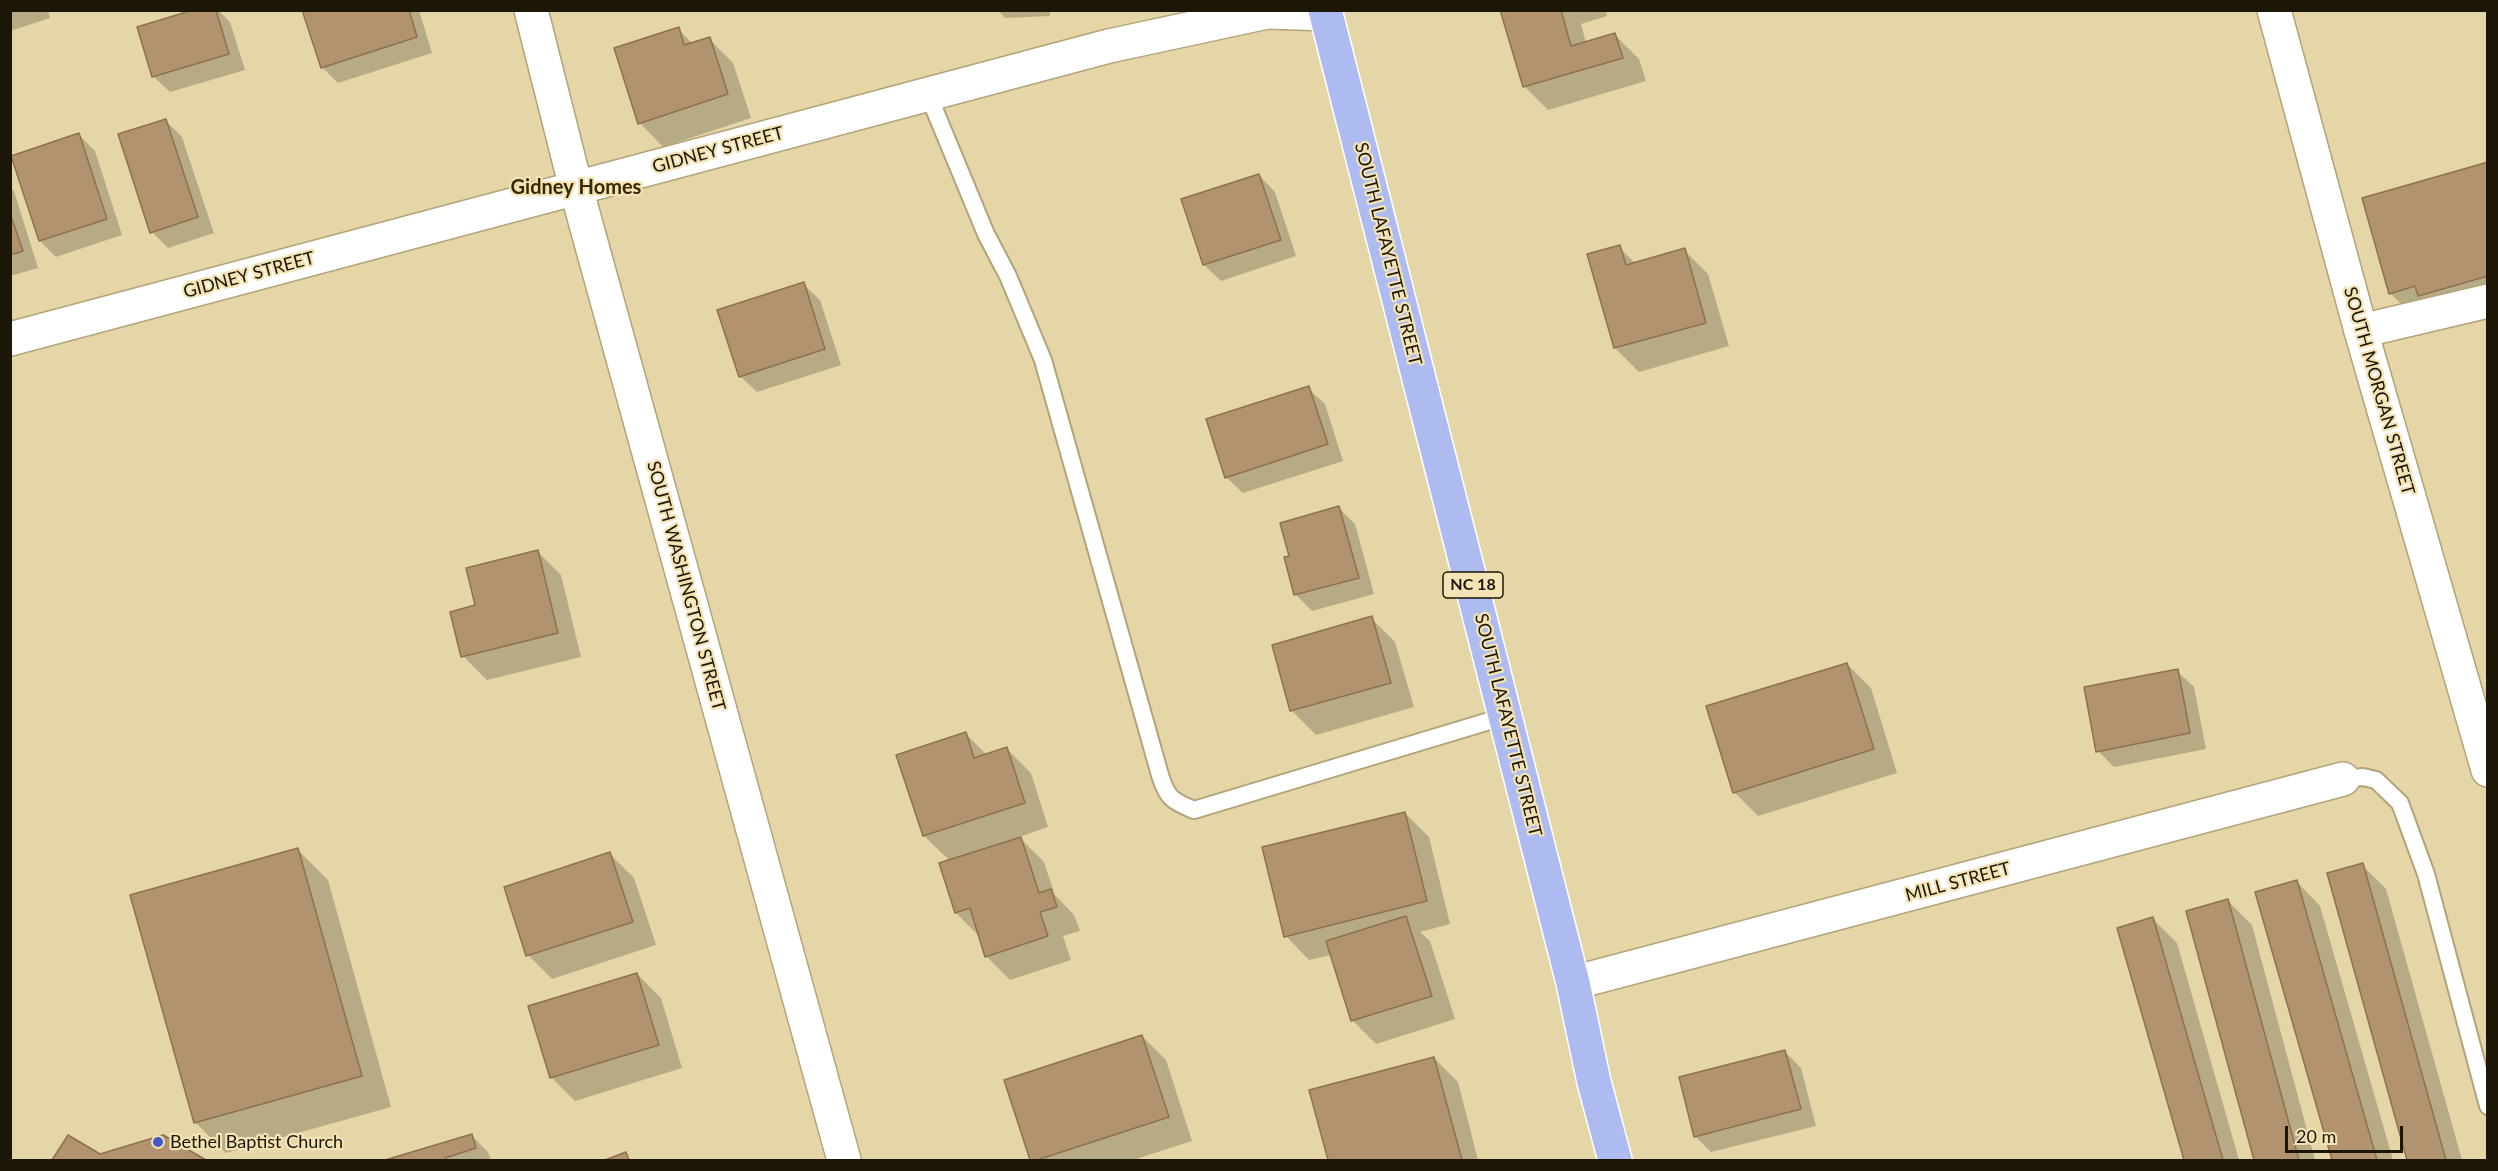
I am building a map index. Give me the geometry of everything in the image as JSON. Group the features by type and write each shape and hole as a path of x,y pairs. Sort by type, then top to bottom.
{"main road":[{"name":"SOUTH LAFAYETTE STREET","path":"1325,12 1506,716 1615,1161"}],"street":[{"name":"SOUTH WASHINGTON STREET","path":"531,10 576,188 844,1161"},
{"name":"SOUTH MORGAN STREET","path":"2274,10 2361,332 2487,770"},
{"name":"GIDNEY STREET","path":"10,339 1109,46 1267,12 1325,12"},
{"path":"2361,332 2487,301"},
{"name":"MILL STREET","path":"1573,983 2343,779"}],"lane":[{"path":"928,94 986,234 1008,276 1043,360 1163,784 1167,794 1175,803 1194,810 1506,716"},
{"path":"2343,779 2363,777 2376,780 2387,788 2400,803 2426,874 2487,1106"}],"building":[{"path":"193,10 216,10 229,54 152,77 137,27"},
{"path":"302,10 409,10 417,37 321,68"},
{"path":"1500,10 1561,10 1571,46 1615,33 1623,58 1523,87"},
{"path":"679,27 684,45 710,37 728,94 638,124 614,48"},
{"path":"166,119 198,217 150,233 118,134"},
{"path":"79,133 107,219 39,241 11,156"},
{"path":"2488,162 2488,276 2418,296 2415,286 2389,294 2362,198"},
{"path":"1259,174 1281,240 1203,265 1181,199"},
{"path":"10,213 23,251 10,255"},
{"path":"1620,245 1626,265 1685,248 1706,323 1614,348 1587,254"},
{"path":"804,282 825,349 739,377 717,310"},
{"path":"1309,386 1328,444 1225,478 1206,419"},
{"path":"1339,506 1359,578 1294,595 1284,557 1289,556 1280,523"},
{"path":"538,550 558,633 461,657 450,612 475,605 466,568"},
{"path":"1372,616 1391,683 1290,711 1272,645"},
{"path":"1847,663 1874,749 1733,793 1706,706"},
{"path":"2178,669 2190,733 2096,752 2084,687"},
{"path":"966,732 974,758 1007,747 1025,803 923,836 896,755"},
{"path":"1405,812 1427,901 1284,937 1262,847"},
{"path":"1021,837 1039,893 1051,889 1057,907 1040,912 1048,936 985,957 970,908 955,913 939,863"},
{"path":"298,848 362,1076 194,1123 130,895"},
{"path":"610,852 633,922 526,956 504,887"},
{"path":"2363,863 2446,1160 2407,1160 2327,873"},
{"path":"2297,880 2377,1160 2332,1160 2255,892"},
{"path":"2228,899 2299,1160 2254,1160 2186,911"},
{"path":"1406,916 1432,996 1351,1021 1326,941"},
{"path":"2153,917 2223,1160 2184,1160 2117,928"},
{"path":"637,973 659,1045 550,1078 528,1006"},
{"path":"1142,1035 1169,1117 1037,1160 1030,1160 1004,1080"},
{"path":"1785,1050 1801,1109 1694,1137 1679,1077"},
{"path":"1434,1057 1462,1160 1328,1160 1309,1090"},
{"path":"472,1134 476,1148 445,1158 446,1160 385,1160"},
{"name":"Bethel Baptist Church","path":"68,1135 100,1154 163,1135 206,1160 52,1160"},
{"path":"626,1152 629,1160 605,1160"}],"place":[{"name":"Bethel Baptist Church","path":"158,1142"}],"district":[{"name":"Gidney Homes","path":"576,188"}]}
